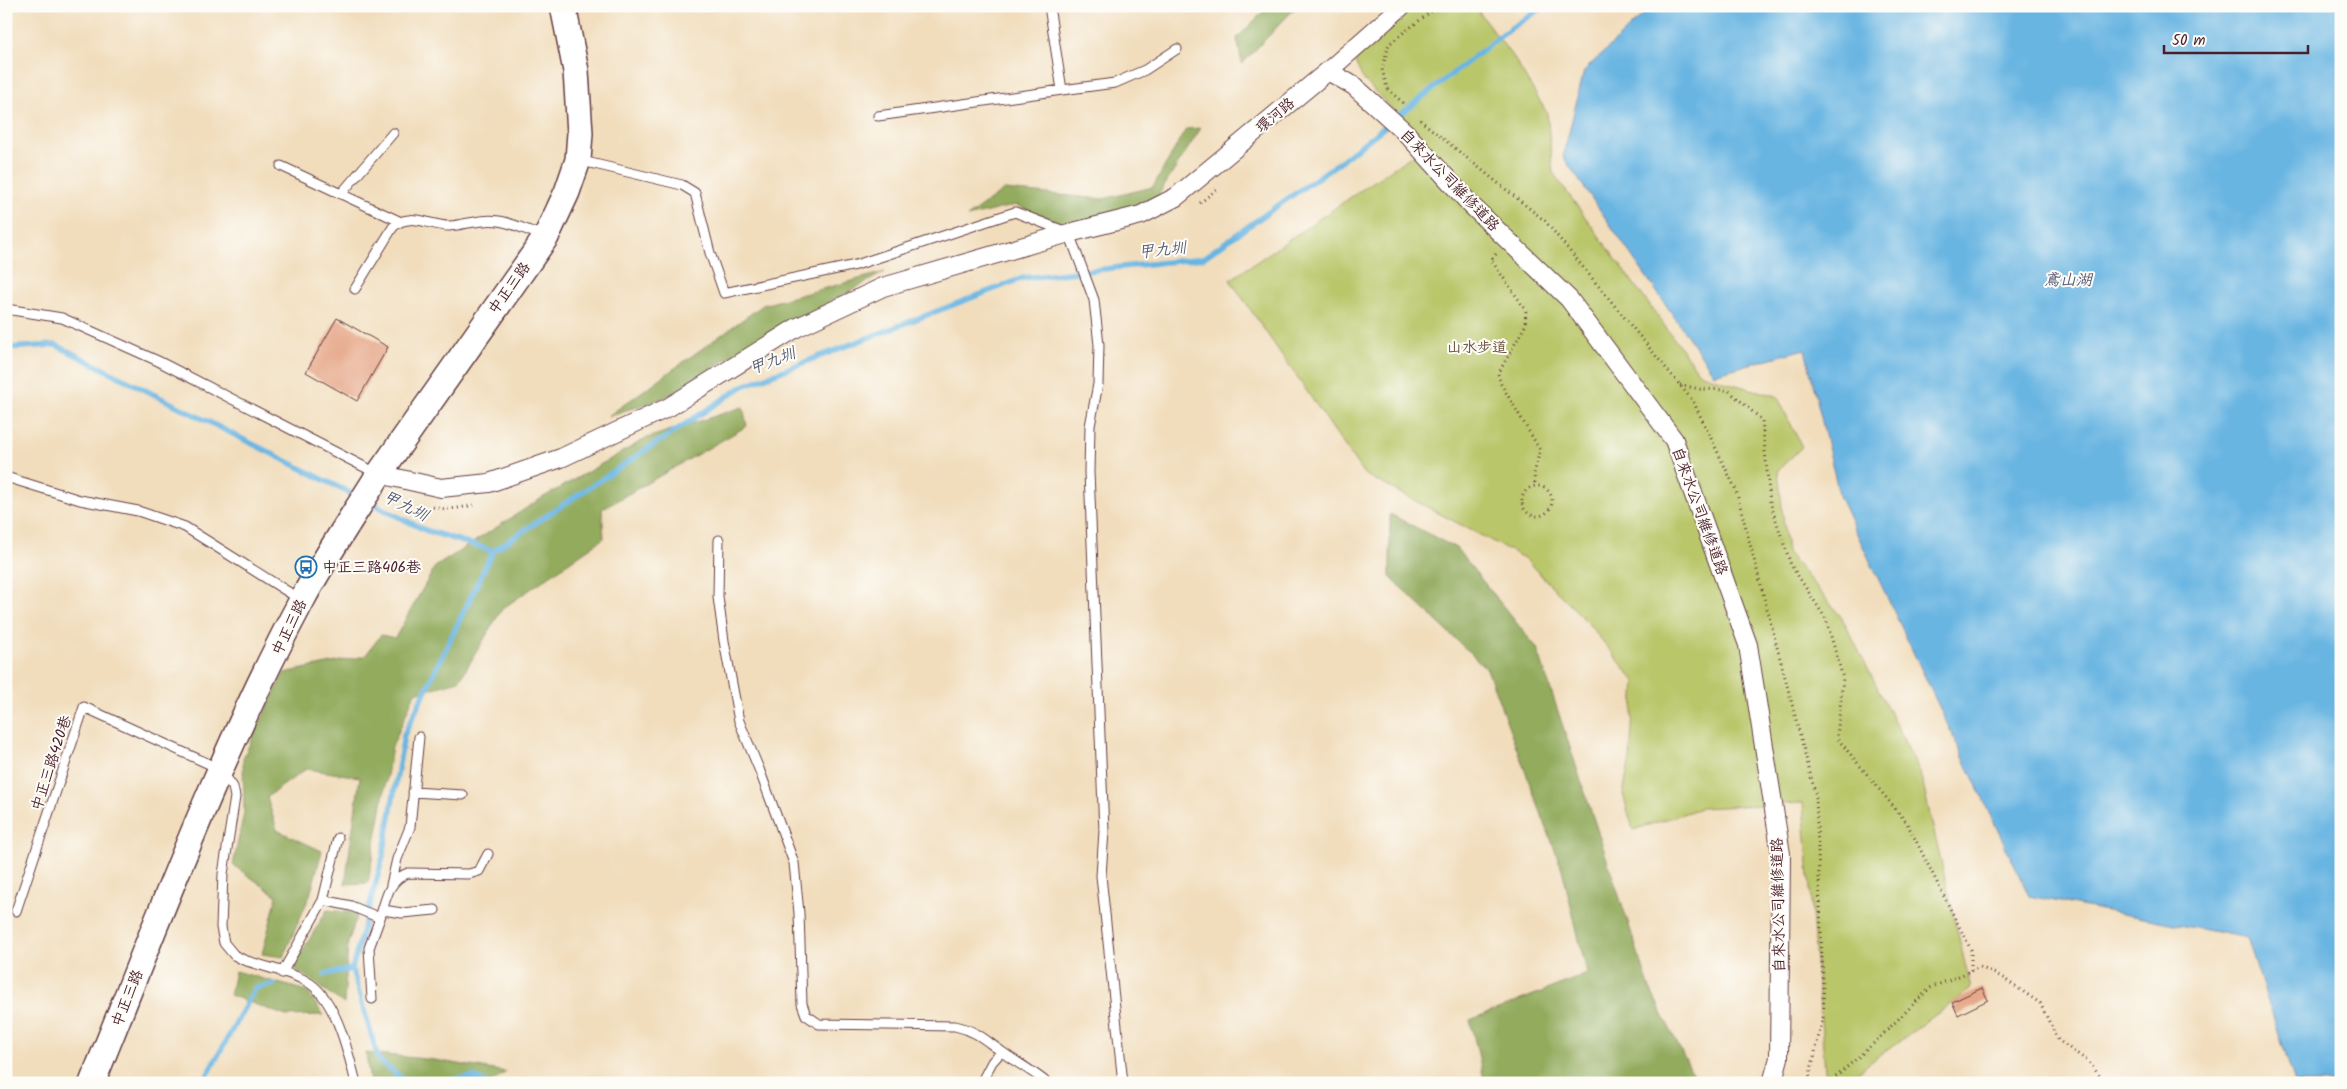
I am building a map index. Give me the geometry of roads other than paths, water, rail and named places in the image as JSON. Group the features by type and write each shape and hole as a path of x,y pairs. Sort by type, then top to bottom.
{"street":[{"name":"環河路","path":"376,478 441,488 489,483 498,480 561,458 668,407 796,328 883,287 1069,233 1141,215 1176,197 1328,71 1402,6"},
{"name":"中正三路","path":"92,1083 220,769 302,600 352,514 376,478 546,237 567,192 578,160 580,133 576,71 566,8"},
{"name":"自來水公司維修道路","path":"1328,71 1354,86 1406,133 1471,205 1569,299 1674,440 1748,645 1781,854 1779,1058 1772,1083"}],"lane":[{"path":"1049,6 1062,90"},
{"path":"878,116 1115,83 1145,70 1177,48"},
{"path":"341,194 394,133"},
{"path":"578,160 682,185 695,192 710,253 724,293 856,265 1015,212 1069,233 1094,300 1099,345 1098,384 1090,426 1089,472 1104,831 1101,876 1123,1083"},
{"path":"281,166 398,221 415,220 448,226 483,220 501,221 546,237"},
{"path":"354,289 398,221"},
{"path":"6,310 62,318 158,361 376,478"},
{"path":"6,477 80,500 138,511 185,527 302,600"},
{"path":"719,540 718,597 739,721 794,863 799,913 802,1004 806,1016 819,1024 955,1026 982,1035 1001,1052 1047,1083"},
{"name":"中正三路420巷","path":"16,911 84,707 220,769"},
{"path":"372,999 369,948 379,914 391,885 397,859 410,827 419,737"},
{"path":"220,769 233,787 235,797 223,874 221,927 224,942 234,955 307,981 318,991 332,1011 345,1044 356,1083"},
{"path":"413,792 463,795"},
{"path":"282,972 323,900 338,838"},
{"path":"391,885 399,876 408,873 469,874 479,871 488,854"},
{"path":"323,900 379,914 435,910"},
{"path":"981,1083 992,1062 1001,1052"}],"water":[{"name":"鳶山湖","path":"1652,6 2341,6 2341,1083 2295,1083 2247,938 2029,896 1840,498 1805,349 1714,374 1563,157 1584,71"}],"waterway":[{"name":"甲九圳","path":"369,502 425,530 493,551 743,386 1023,278 1203,258 1337,164 1511,28 1545,6"},
{"name":"甲九圳","path":"6,348 56,345 358,497"},
{"path":"408,1083 379,1061 352,969 383,857 404,735 493,551"},
{"path":"325,974 352,969"},
{"path":"203,1083 255,988 274,984"},
{"path":"425,1083 474,1077 486,1083"}],"place":[{"name":"中正三路406巷","path":"306,567"}],"park label":[{"name":"山水步道","path":"1477,347"}]}
